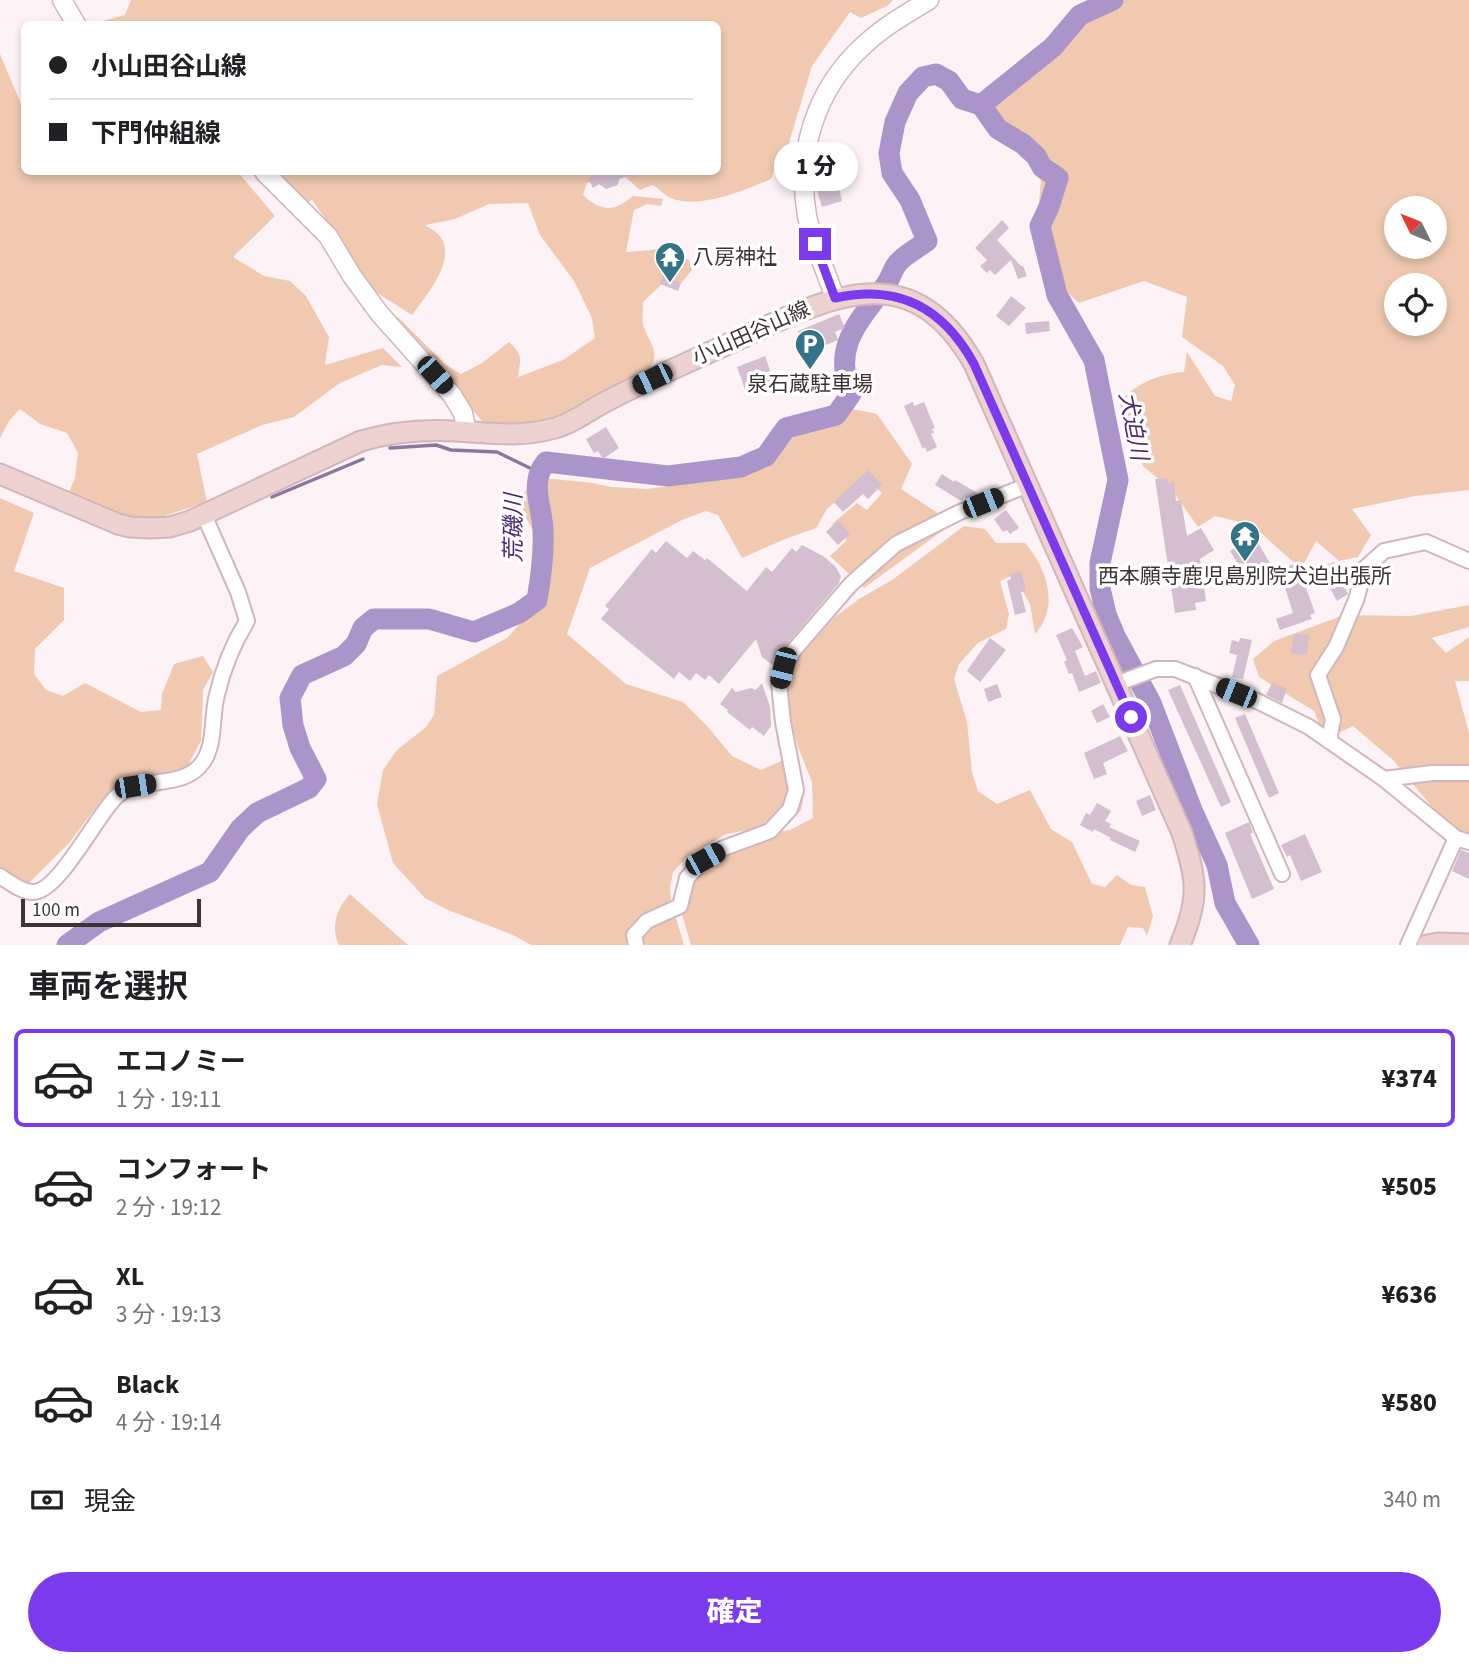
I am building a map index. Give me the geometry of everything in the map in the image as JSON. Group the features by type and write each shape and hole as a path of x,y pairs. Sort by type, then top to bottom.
{"main road":[{"name":"小山田谷山線","path":"0,474 130,527 170,527 204,514 361,441 382,435 433,431 511,436 556,428 675,368 835,298 863,294 911,301 926,309 959,339 974,364 1182,833 1196,883 1193,908 1180,945"},
{"path":"1427,945 1469,944"}],"street":[{"path":"62,0 74,21"},
{"path":"835,298 808,220 804,194 803,162 810,133 833,80 845,64 876,35 929,0"},
{"path":"267,175 328,236 379,313 452,395 463,413 467,432"},
{"path":"636,945 634,935 647,921 680,906 687,878 705,859 724,848 770,831 790,809 796,790 783,722 779,684 783,668 794,650 850,584 896,544 960,512 1028,485"},
{"path":"0,876 20,888 34,892 44,889 58,876 117,796 135,786 179,779 190,774 204,761 210,745 216,697 234,643 247,621 238,592 204,514"},
{"path":"1329,741 1333,719 1318,675 1336,647 1356,600 1365,568 1384,551 1426,542 1469,561"},
{"path":"1116,684 1156,669 1175,669 1257,701 1309,727 1384,779 1462,840 1408,945"},
{"path":"1195,676 1282,874"},
{"path":"1384,779 1432,773 1469,773"}],"shaded area":[{"path":"131,0 893,0 887,6 861,18 850,12 812,66 783,163 777,163 771,179 722,197 694,202 671,198 653,185 640,190 623,175 721,175 721,21 102,21 125,15"},
{"path":"1115,0 1469,0 1469,490 1415,496 1352,509 1371,535 1358,557 1339,561 1316,541 1301,569 1252,525 1215,516 1198,527 1172,490 1143,466 1119,401 1149,380 1184,372 1187,352 1215,396 1231,401 1235,385 1223,366 1182,337 1187,297 1144,281 1079,303 1040,268 1035,245 1041,181 1024,149 990,131 982,118 986,102 1026,77 1060,44 1077,12 1110,11"},
{"path":"0,54 21,104 21,175 241,175 275,216 233,257 264,276 290,281 306,296 329,337 325,365 383,348 402,367 382,365 340,383 294,417 262,425 197,454 207,502 117,531 63,507 75,478 78,453 67,433 40,424 20,409 9,421 0,438"},
{"path":"259,175 614,175 587,183 583,195 596,205 608,208 620,205 633,196 663,199 661,206 647,204 634,210 626,252 664,247 689,260 692,270 678,287 663,283 643,302 643,324 655,355 648,369 635,380 598,402 556,420 527,428 499,427 484,423 382,309 400,319 445,364 461,374 482,363 509,342 519,354 518,377 563,360 595,338 592,318 574,281 540,235 528,203 489,204 455,219 425,225 439,235 444,244 445,255 438,276 412,315 363,284 322,236 325,218 312,200 292,209"},
{"path":"843,407 877,414 912,464 901,489 953,523 864,588 830,556 847,540 832,524 857,503 867,510 882,493 864,478 827,509 816,528 742,558 718,515 706,511 682,520 590,568 567,634 626,684 683,702 732,756 761,770 786,759 805,791 801,810 789,823 726,834 687,857 673,872 671,901 684,945 531,945 425,898 393,863 377,804 383,770 397,750 426,727 434,715 437,676 507,638 526,617 540,561 540,544 523,512 524,493 529,485 543,478 647,489 679,485 726,469 767,450 810,419"},
{"path":"0,498 34,513 14,571 64,588 64,620 35,649 34,674 46,690 63,696 85,683 141,712 161,710 162,694 174,664 203,656 213,672 203,690 201,741 187,767 117,802 100,802 69,843 24,888 0,885"},
{"path":"964,526 985,529 996,543 1025,543 1039,564 1048,588 1049,600 1043,623 1035,634 1030,604 1013,575 1000,581 1009,614 1006,629 978,643 959,664 954,679 967,722 972,772 978,791 997,804 1030,790 1051,829 1072,842 1092,884 1105,887 1117,875 1131,885 1145,887 1153,916 1147,936 1143,928 1128,927 1120,945 691,945 676,894 679,873 695,857 723,840 790,830 813,818 812,782 798,747 789,713 787,682 791,665 835,617 892,580"},
{"path":"1469,605 1469,627 1432,638 1446,653 1469,637 1469,681 1455,681 1469,733 1469,840 1442,819 1393,760 1353,726 1334,735 1322,730 1314,711 1259,677 1253,659 1274,641 1344,615 1411,616"},
{"path":"350,894 408,945 339,945 335,931 336,918"}],"building":[{"path":"594,175 631,175 619,179 618,185 606,189 599,184 593,188 588,178"},
{"path":"838,184 842,201 822,207 817,190"},
{"path":"1002,220 1009,228 997,240 1023,266 1027,276 1018,279 1011,260 995,275 990,270 987,273 980,266 987,260 975,248"},
{"name":"八房神社","path":"663,276 681,283 678,291 660,284"},
{"path":"1011,296 1026,308 1009,326 996,316"},
{"path":"839,314 845,328 835,332 838,340 807,353 798,331"},
{"path":"1049,321 1050,331 1026,334 1025,323"},
{"path":"765,356 775,385 747,395 737,367"},
{"path":"913,402 914,406 924,402 935,428 931,434 937,447 927,452 925,447 923,449 904,406"},
{"path":"606,427 619,448 603,459 598,451 594,453 586,439"},
{"path":"868,470 882,485 868,499 863,494 843,512 834,502"},
{"path":"942,474 979,494 967,499 965,497 961,501 935,485"},
{"path":"1167,478 1168,483 1174,482 1176,501 1181,500 1187,536 1201,528 1214,550 1200,559 1206,601 1195,603 1196,610 1175,613 1155,479"},
{"path":"1006,510 1019,528 1010,534 1007,530 1003,532 994,519"},
{"path":"838,520 850,534 838,545 826,532"},
{"path":"1254,536 1275,572 1259,582 1256,577 1249,582 1230,551"},
{"path":"666,541 687,558 693,551 705,560 707,558 747,591 766,567 772,572 792,548 796,552 802,545 823,556 835,566 841,576 839,583 787,644 774,666 762,657 756,639 719,684 709,675 705,680 696,673 690,681 679,672 674,679 601,619 609,609 605,606 652,549 656,553"},
{"path":"1334,562 1337,568 1340,567 1346,580 1342,582 1348,594 1337,601 1319,568"},
{"path":"1294,564 1301,583 1304,582 1315,613 1310,615 1312,619 1280,630 1276,619 1293,613 1279,569"},
{"path":"1021,571 1026,591 1021,592 1026,612 1015,615 1007,581 1011,579 1010,574"},
{"path":"1072,628 1083,647 1075,651 1085,676 1096,671 1101,683 1079,692 1072,673 1069,674 1064,662 1067,660 1056,635"},
{"path":"1294,634 1309,635 1307,655 1291,653"},
{"path":"990,638 1006,650 980,682 967,671"},
{"path":"1240,638 1252,640 1243,679 1232,677 1237,655 1229,653 1232,640 1239,642"},
{"path":"762,683 770,707 771,726 764,736 752,727 750,730 720,704 732,688 736,692 751,688 756,690"},
{"path":"1272,683 1287,689 1282,703 1266,695"},
{"path":"997,684 1002,697 988,702 984,689"},
{"path":"1180,685 1231,802 1221,807 1168,690"},
{"path":"1103,704 1110,717 1097,723 1091,711"},
{"path":"1245,714 1279,793 1269,798 1235,718"},
{"path":"1120,736 1128,751 1103,763 1107,774 1094,779 1084,753"},
{"path":"1150,795 1156,810 1142,816 1136,801"},
{"path":"1097,803 1111,811 1105,821 1111,824 1109,827 1140,841 1135,852 1094,829 1093,832 1080,825 1086,813 1090,815"},
{"path":"1249,822 1253,833 1250,834 1274,889 1252,899 1225,833"},
{"path":"1305,834 1322,872 1301,881 1290,855 1287,857 1281,845"},
{"path":"1461,850 1469,853 1469,879 1452,871"}],"waterway":[{"name":"犬迫川","path":"981,105 1053,47 1080,15 1113,0"},
{"name":"荒磯川","path":"67,945 99,922 210,872 240,829 257,813 309,788 316,779 300,748 293,725 290,698 302,675 344,656 356,644 363,628 374,619 429,619 474,632 519,613 537,600 543,539 537,486 546,462 668,476 741,467 766,456 786,428 836,415 851,394 845,361 852,334 897,264 927,241 910,200 892,173 889,153 895,122 908,93 923,77 936,74 949,81 962,99 981,105"},
{"name":"犬迫川","path":"981,105 998,129 1023,144 1036,156 1042,167 1058,178 1040,226 1057,295 1094,360 1118,480 1100,563 1100,588 1106,614 1151,703 1192,810 1217,865 1225,903 1249,945"},
{"path":"390,448 436,445 451,450 497,452 538,472"},
{"path":"272,497 363,459"}],"place":[{"name":"八房神社","path":"670,284"},
{"name":"泉石蔵駐車場","path":"810,371"},
{"name":"西本願寺鹿児島別院犬迫出張所","path":"1245,563"}],"route":[{"path":"815,244 835,298 878,294 911,301 938,318 959,339 974,364 1131,717"}]}
